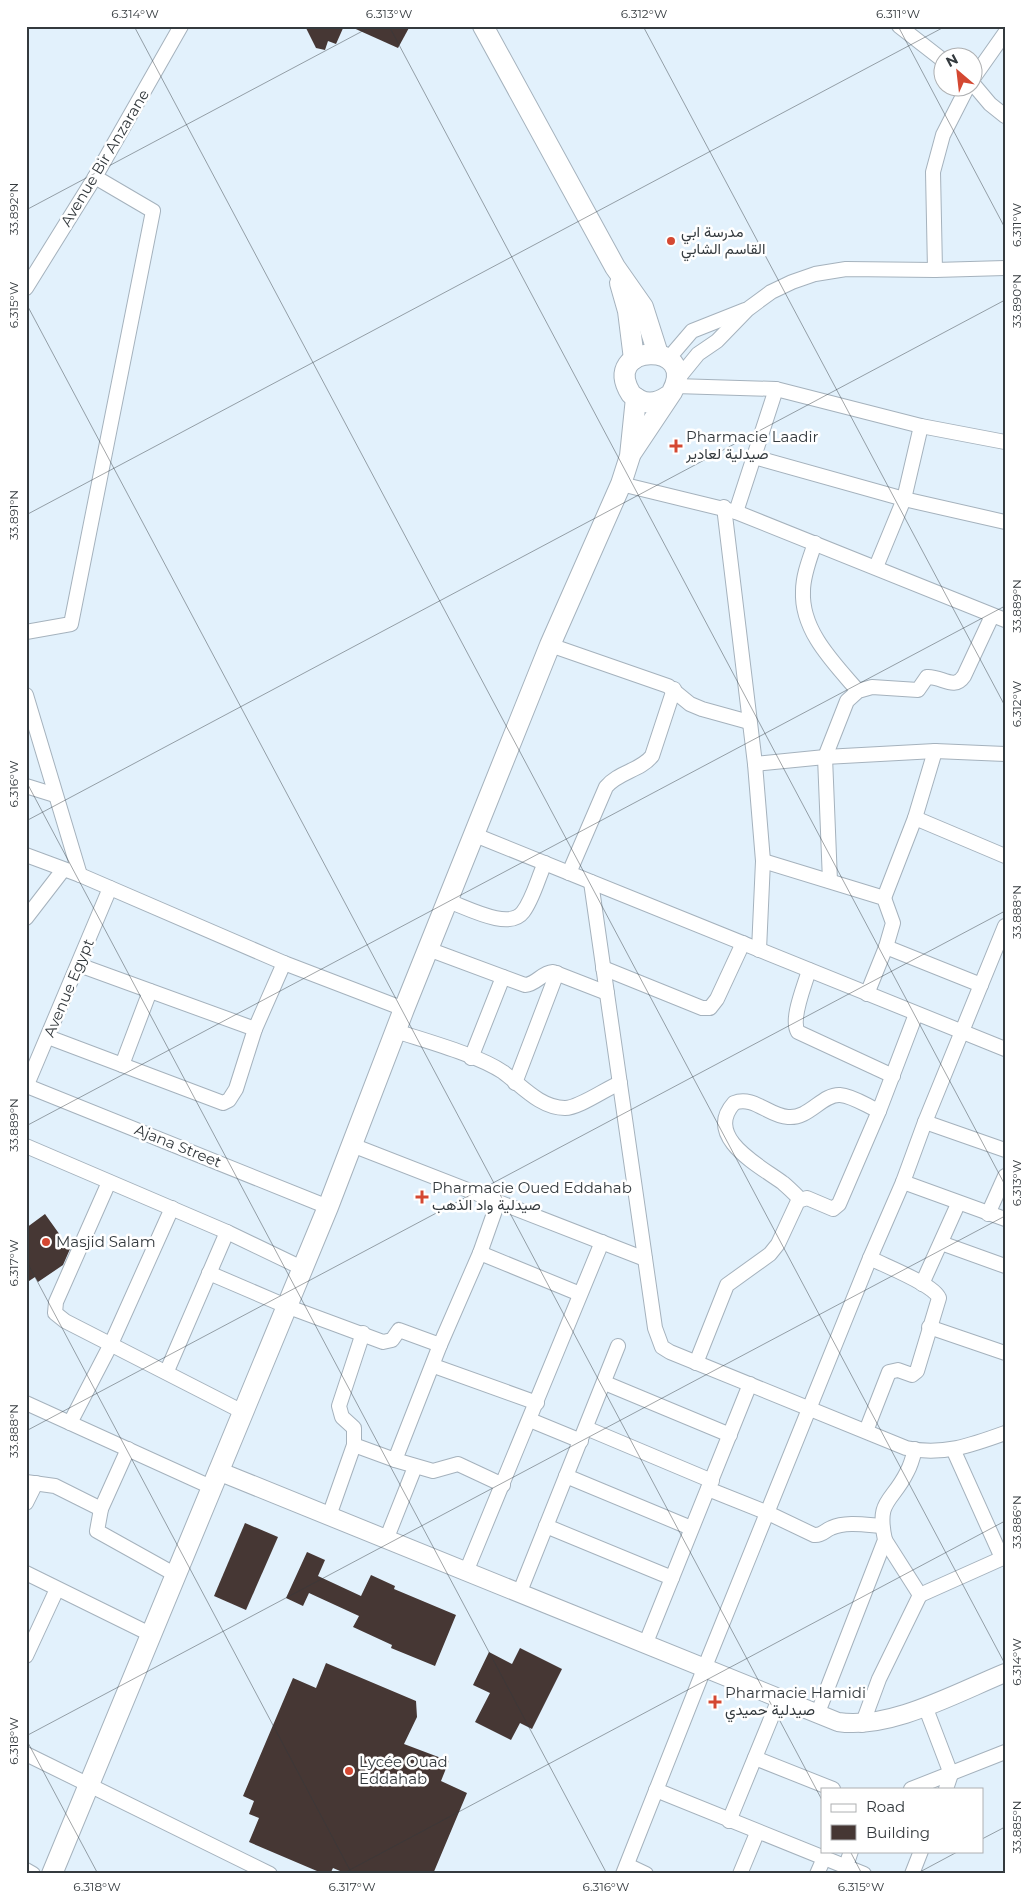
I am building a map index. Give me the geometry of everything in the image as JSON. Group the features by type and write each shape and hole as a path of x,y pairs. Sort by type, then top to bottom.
{"main road":[{"path":"483,26 615,267 643,307 663,356 675,369 673,388 630,456"},
{"path":"615,267 628,311 634,359"},
{"path":"663,356 647,353 634,359 628,366 626,378 628,389 636,398 652,403 673,388"},
{"path":"52,1874 87,1784 152,1635 328,1207 404,1009 550,645 621,484 630,456 636,398"}],"street":[{"name":"Avenue Bir Anzarane","path":"26,288 95,177 181,26"},
{"path":"899,26 934,53"},
{"path":"984,63 1005,33"},
{"path":"984,97 1005,116"},
{"path":"935,270 933,172 943,135 963,98"},
{"path":"26,632 71,624 153,211 95,177"},
{"path":"673,388 698,354 717,341 748,309 771,292 814,274 846,269 935,270 1005,268"},
{"path":"663,356 692,331 748,309"},
{"path":"673,388 776,389 921,426 1005,442"},
{"path":"759,950 763,861 755,764 735,585 730,509 754,457 776,389"},
{"path":"876,566 904,499 921,426"},
{"path":"754,457 904,499 1005,522"},
{"path":"621,484 730,509 876,566 999,618 959,682 953,684 930,677 925,679 920,689 914,691 885,687 858,691 847,701 825,757 830,881"},
{"path":"815,543 803,591 807,617 814,636 858,691"},
{"path":"550,645 674,689 696,707 749,722"},
{"path":"569,873 606,787 613,779 647,762 652,756 674,689"},
{"path":"26,695 80,875"},
{"path":"755,764 825,757 935,751 1005,754"},
{"path":"867,994 886,947 893,923 884,898 915,818 935,751"},
{"path":"26,786 55,795"},
{"path":"915,818 1005,856"},
{"path":"475,835 1005,1049"},
{"path":"26,855 80,875 284,963 404,1009"},
{"path":"763,861 884,898"},
{"path":"448,900 502,921 516,918 524,912 545,863"},
{"path":"26,918 64,870"},
{"path":"591,882 645,1259 658,1340 662,1347 696,1363 915,1450 933,1452 953,1450 974,1445 1005,1433"},
{"name":"Avenue Egypt","path":"27,1086 110,888"},
{"path":"646,1874 625,1870 809,1408 870,1258 904,1182 925,1122 981,985 1002,942 1005,926"},
{"path":"603,968 702,1008 710,1008 717,999 743,943"},
{"path":"886,947 981,985"},
{"path":"428,949 528,985 536,983 547,973 556,973 607,993"},
{"path":"48,1037 223,1103 229,1100 236,1089 255,1029 284,963"},
{"path":"79,965 255,1029"},
{"path":"809,970 794,1023 798,1032 892,1076"},
{"path":"515,1083 556,973"},
{"path":"471,1058 503,977"},
{"path":"122,1065 150,991"},
{"path":"800,1199 806,1198 829,1208 837,1207 843,1198 916,1014"},
{"path":"396,1030 497,1068 527,1092 551,1105 564,1108 574,1106 620,1083"},
{"name":"Ajana Street","path":"27,1086 328,1207"},
{"path":"800,1199 783,1183 738,1151 727,1126 728,1116 734,1102 746,1100 790,1118 806,1113 826,1100 840,1095 879,1111"},
{"path":"925,1122 1005,1150"},
{"path":"352,1145 645,1259"},
{"path":"26,1146 228,1232 302,1268"},
{"path":"988,1214 1005,1176"},
{"path":"109,1182 54,1310 60,1318 167,1371 243,1412"},
{"path":"904,1182 958,1204 1005,1219"},
{"path":"696,1363 727,1285 770,1254 800,1199"},
{"path":"396,1460 434,1366 440,1345 480,1254 498,1202"},
{"path":"922,1284 958,1204"},
{"path":"70,1423 111,1344 172,1208"},
{"path":"167,1371 228,1232"},
{"path":"466,1572 602,1242"},
{"path":"941,1243 1005,1266"},
{"path":"480,1254 580,1294"},
{"path":"866,1431 889,1372 896,1370 912,1375 917,1371 939,1298 937,1294 922,1284 870,1258"},
{"path":"209,1273 286,1306 387,1342 392,1340 399,1330 440,1345"},
{"path":"929,1327 1005,1353"},
{"path":"329,1516 354,1445 354,1428 342,1417 339,1406 363,1333"},
{"path":"519,1594 605,1383 618,1346"},
{"path":"434,1366 537,1403"},
{"path":"605,1383 730,1435"},
{"path":"645,1645 750,1384"},
{"path":"26,1403 128,1449 329,1516 838,1722 862,1724 896,1718 1005,1673"},
{"path":"530,1420 584,1435 710,1485 814,1535 822,1535 834,1527 857,1524 884,1533 920,1595"},
{"path":"354,1445 433,1472 458,1464 503,1485"},
{"path":"128,1449 100,1509 96,1526 98,1532 176,1575"},
{"path":"817,1715 884,1533 884,1506 908,1472 915,1450"},
{"path":"862,1724 879,1679 920,1595 1004,1558 953,1450"},
{"path":"386,1540 415,1467"},
{"path":"566,1476 691,1528"},
{"path":"26,1503 31,1483 56,1486 100,1509"},
{"path":"546,1526 672,1578"},
{"path":"26,1573 152,1635"},
{"path":"26,1656 57,1588"},
{"path":"729,1821 779,1699"},
{"path":"925,1706 951,1774 946,1788"},
{"path":"914,1788 1005,1752"},
{"path":"26,1754 270,1874"},
{"path":"755,1758 830,1788"},
{"path":"656,1790 757,1833 864,1874"},
{"path":"740,1874 757,1833"},
{"path":"846,1866 852,1852"},
{"path":"912,1874 921,1852"},
{"path":"817,1874 824,1858"},
{"path":"26,1870 33,1874"}],"building":[{"path":"305,26 344,26 336,44 328,41 325,50 316,48"},
{"path":"349,26 410,26 398,48"},
{"name":"Masjid Salam","path":"45,1214 70,1249 63,1265 38,1282 35,1277 26,1283 26,1228"},
{"path":"245,1523 278,1537 246,1610 214,1596"},
{"path":"307,1552 325,1560 318,1576 361,1596 371,1575 395,1586 394,1589 456,1615 435,1666 391,1648 392,1645 353,1627 359,1616 309,1593 303,1606 286,1598"},
{"name":"Lycée Ouad Eddahab","path":"520,1648 562,1669 532,1729 520,1723 511,1740 475,1722 490,1693 473,1685 489,1652 512,1664"},
{"name":"Lycée Ouad Eddahab","path":"326,1663 416,1701 417,1717 404,1744 449,1761 441,1781 467,1793 433,1874 347,1874 333,1868 330,1874 324,1874 249,1842 259,1818 249,1814 254,1801 243,1796 293,1678 316,1688"}],"place":[{"name":"مدرسة ابي القاسم الشابي","path":"671,241"},
{"name":"Pharmacie Laadir صيدلية لعادير","path":"676,446"},
{"name":"Pharmacie Oued Eddahab صيدلية واد الذهب","path":"422,1197"},
{"name":"Masjid Salam","path":"46,1242"},
{"name":"Pharmacie Hamidi صيدلية حميدي","path":"715,1702"},
{"name":"Lycée Ouad Eddahab","path":"349,1771"}]}
